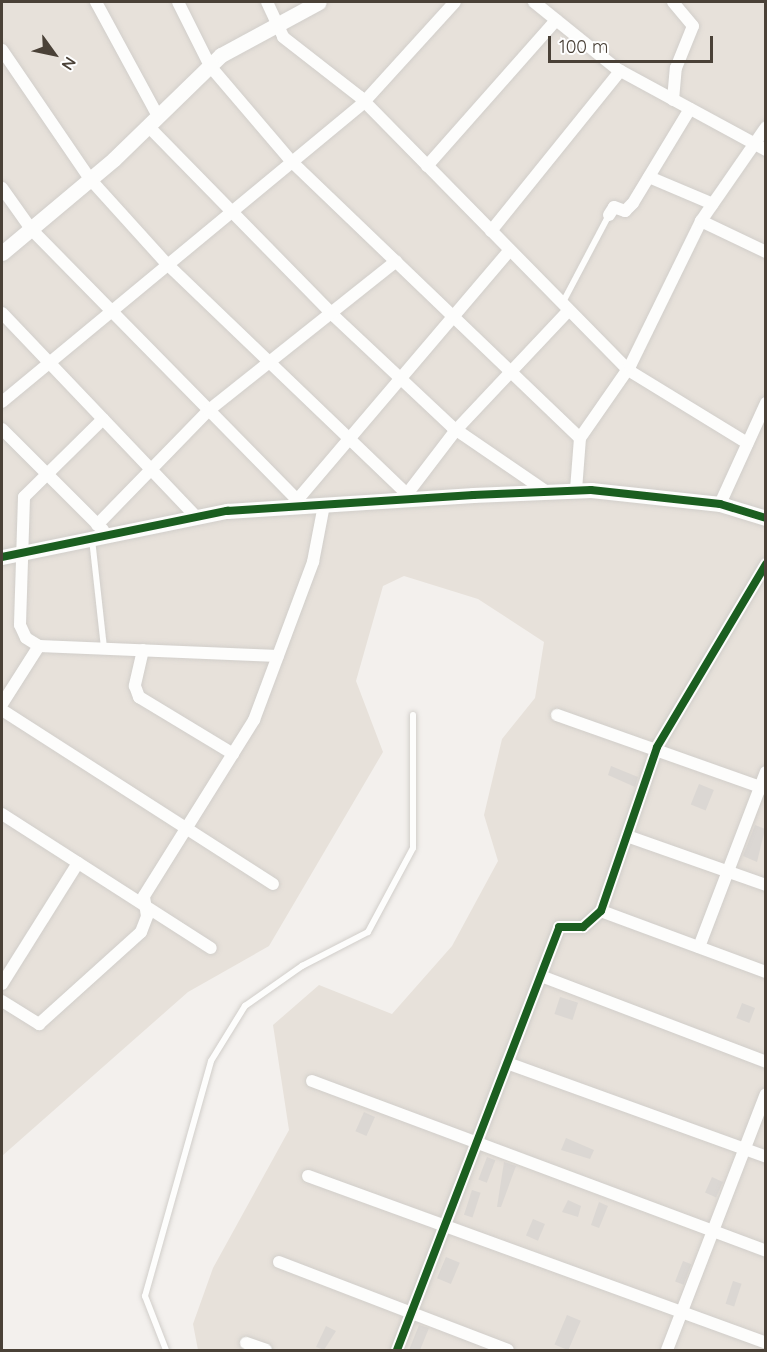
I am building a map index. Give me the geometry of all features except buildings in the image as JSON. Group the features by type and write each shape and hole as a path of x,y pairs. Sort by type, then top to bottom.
{"street":[{"path":"96,2 153,121 231,211 331,313 456,430 547,492"},
{"path":"178,2 210,66 291,161 580,438"},
{"path":"267,2 279,23 283,37 364,102 491,231 508,252 628,370 747,443"},
{"path":"2,253 90,179 210,66 279,23 319,2"},
{"path":"2,402 110,309 364,102 455,2"},
{"path":"534,2 620,71 760,147"},
{"path":"673,2 693,26 676,68 673,100"},
{"path":"428,166 556,20"},
{"path":"3,54 90,179 166,263 410,497"},
{"path":"491,231 620,71"},
{"path":"609,215 614,207 625,211 649,177 690,109"},
{"path":"576,490 580,438 628,370 701,221 760,147 765,127"},
{"path":"649,177 713,204"},
{"path":"2,188 30,228 301,502"},
{"path":"701,221 765,252"},
{"path":"301,502 349,439 508,252"},
{"path":"99,533 151,470 209,410 396,261"},
{"path":"410,497 456,430 511,372 565,308"},
{"path":"2,313 196,517"},
{"path":"720,504 765,403"},
{"path":"103,419 24,497 20,625 26,638 39,646 278,656"},
{"path":"2,429 47,474 99,533"},
{"path":"2,557 99,533 301,502 324,505 410,497 576,490 720,504 765,518"},
{"path":"2,1000 39,1024 126,951 141,932 145,906 144,896 254,720 313,562 324,505"},
{"path":"397,1350 559,927 583,927 602,910 656,750 765,564"},
{"path":"2,704 39,646"},
{"path":"143,650 135,686 139,697 232,754"},
{"path":"2,710 273,884"},
{"path":"557,715 761,788"},
{"path":"699,947 726,871 761,788 765,772"},
{"path":"2,814 211,948"},
{"path":"627,836 765,885"},
{"path":"2,984 78,863"},
{"path":"602,910 765,972"},
{"path":"541,976 765,1062"},
{"path":"507,1063 765,1157"},
{"path":"312,1081 765,1251"},
{"path":"667,1350 765,1094"},
{"path":"308,1176 764,1343"},
{"path":"279,1262 508,1350"},
{"path":"246,1343 266,1350"}],"lane":[{"path":"565,308 609,215"},
{"path":"99,533 104,649"},
{"path":"166,1350 145,1296 211,1061 245,1006 302,966 368,932 413,848 413,715"}],"shaded area":[{"path":"2,2 765,2 765,1350 198,1350 193,1324 213,1268 289,1130 273,1025 319,985 392,1014 452,946 498,861 484,815 502,739 535,698 544,642 478,599 404,576 383,586 356,681 383,752 269,946 188,992 2,1156"}],"cycle path":[{"path":"2,557 227,511 473,495 591,490 720,504 766,518"},
{"path":"397,1350 559,927 583,927 601,911 657,747 766,564"}]}
